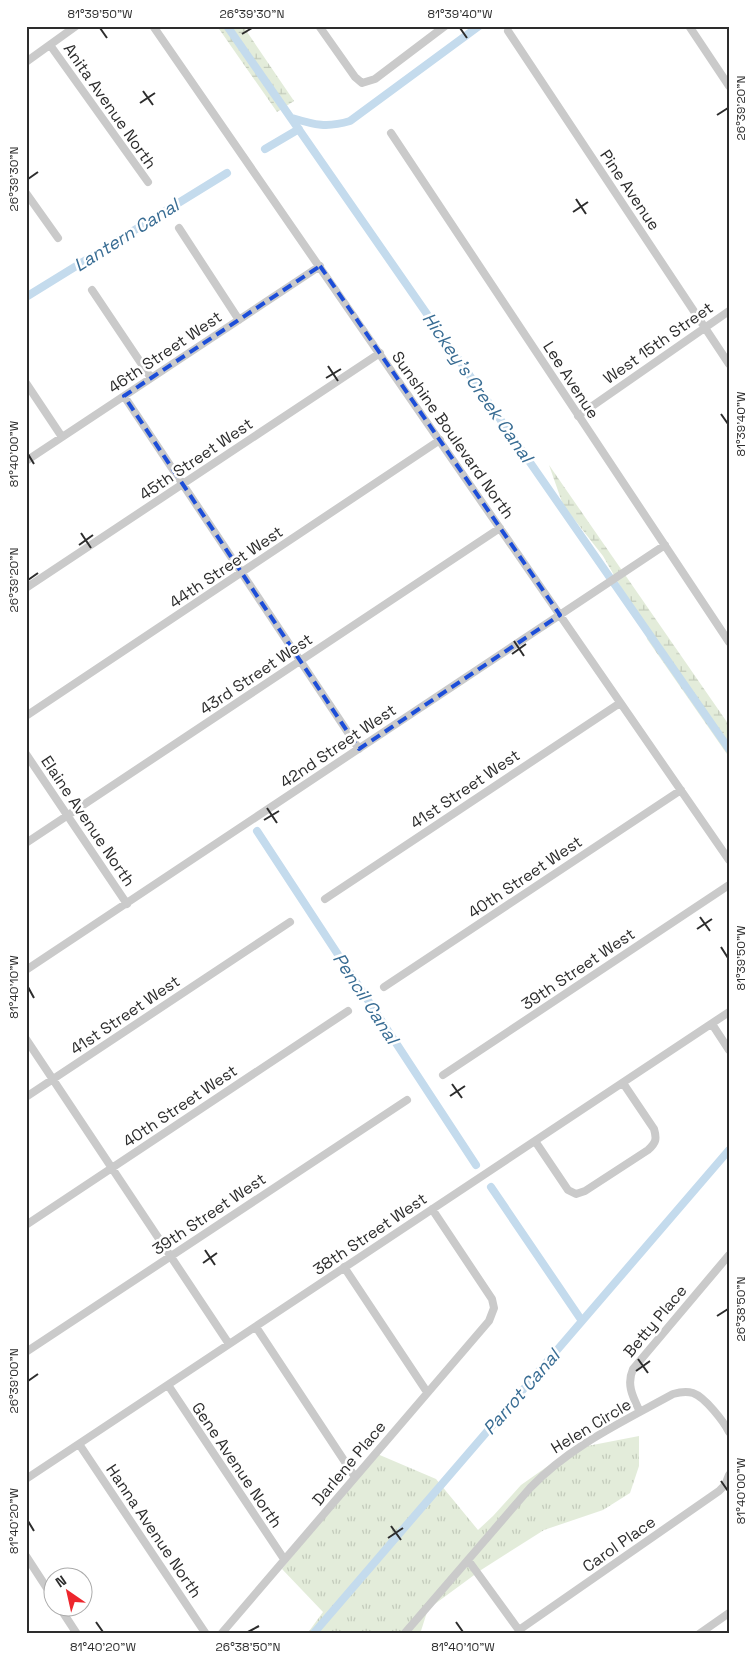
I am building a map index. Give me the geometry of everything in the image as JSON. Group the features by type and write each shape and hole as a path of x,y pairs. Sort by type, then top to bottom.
{"street":[{"path":"26,62 76,26"},
{"name":"Sunshine Boulevard North","path":"153,26 729,860"},
{"path":"319,26 355,77 362,83 375,79 445,26"},
{"path":"689,26 729,86"},
{"name":"Pine Avenue","path":"508,31 729,364"},
{"name":"Anita Avenue North","path":"50,45 148,182"},
{"name":"Lee Avenue","path":"391,133 729,642"},
{"path":"26,194 58,238"},
{"path":"179,228 239,320"},
{"name":"46th Street West","path":"26,461 320,266"},
{"path":"92,290 151,378"},
{"name":"West 15th Street","path":"578,416 729,311"},
{"name":"45th Street West","path":"26,588 380,353"},
{"path":"26,383 62,437"},
{"path":"124,396 359,749"},
{"name":"44th Street West","path":"26,716 440,440"},
{"name":"43rd Street West","path":"26,843 500,528"},
{"name":"42nd Street West","path":"26,970 665,545"},
{"name":"41st Street West","path":"325,899 620,703"},
{"name":"Elaine Avenue North","path":"26,754 126,904"},
{"name":"40th Street West","path":"384,987 681,790"},
{"name":"39th Street West","path":"443,1075 729,885"},
{"name":"41st Street West","path":"26,1097 290,922"},
{"name":"40th Street West","path":"26,1225 348,1011"},
{"name":"38th Street West","path":"26,1479 729,1012"},
{"path":"712,1024 729,1050"},
{"path":"26,1039 229,1344"},
{"path":"535,1141 568,1190 576,1194 585,1191 648,1150 654,1144 657,1137 654,1129 623,1083"},
{"name":"39th Street West","path":"26,1352 407,1100"},
{"name":"Darlene Place","path":"221,1634 489,1321 494,1308 492,1299 432,1209"},
{"name":"Betty Place","path":"640,1412 629,1384 632,1368 729,1255"},
{"path":"344,1267 427,1392"},
{"path":"256,1327 355,1477"},
{"name":"Gene Avenue North","path":"168,1386 284,1559"},
{"name":"Helen Circle","path":"404,1634 515,1504 546,1472 585,1443 673,1394 681,1392 700,1396 726,1420"},
{"path":"726,1420 729,1432"},
{"name":"Hanna Avenue North","path":"79,1444 206,1634"},
{"name":"Carol Place","path":"521,1632 719,1491 729,1475"},
{"path":"26,1556 42,1581"},
{"path":"468,1560 521,1632"},
{"path":"699,1634 729,1613"},
{"path":"67,1618 78,1634"}],"highlighted area":[{"path":"320,266 560,615 359,749 124,396"}],"green space":[{"path":"217,26 243,26 294,101 277,112"},
{"path":"549,465 729,725 729,757 647,639 646,631 603,556 563,505"},
{"path":"639,1436 639,1466 630,1493 603,1510 544,1530 481,1570 428,1609 420,1634 307,1634 323,1612 282,1569 375,1453 436,1479 478,1530 521,1485 572,1449"}],"waterway":[{"name":"Hickey's Creek Canal","path":"227,26 729,749"},
{"path":"292,118 321,125 350,121 479,26"},
{"name":"Lantern Canal","path":"265,149 299,129"},
{"name":"Lantern Canal","path":"26,297 227,173"},
{"name":"Pencil Canal","path":"257,831 476,1165"},
{"name":"Parrot Canal","path":"313,1634 729,1150"},
{"name":"Pencil Canal","path":"491,1187 582,1321"}]}
